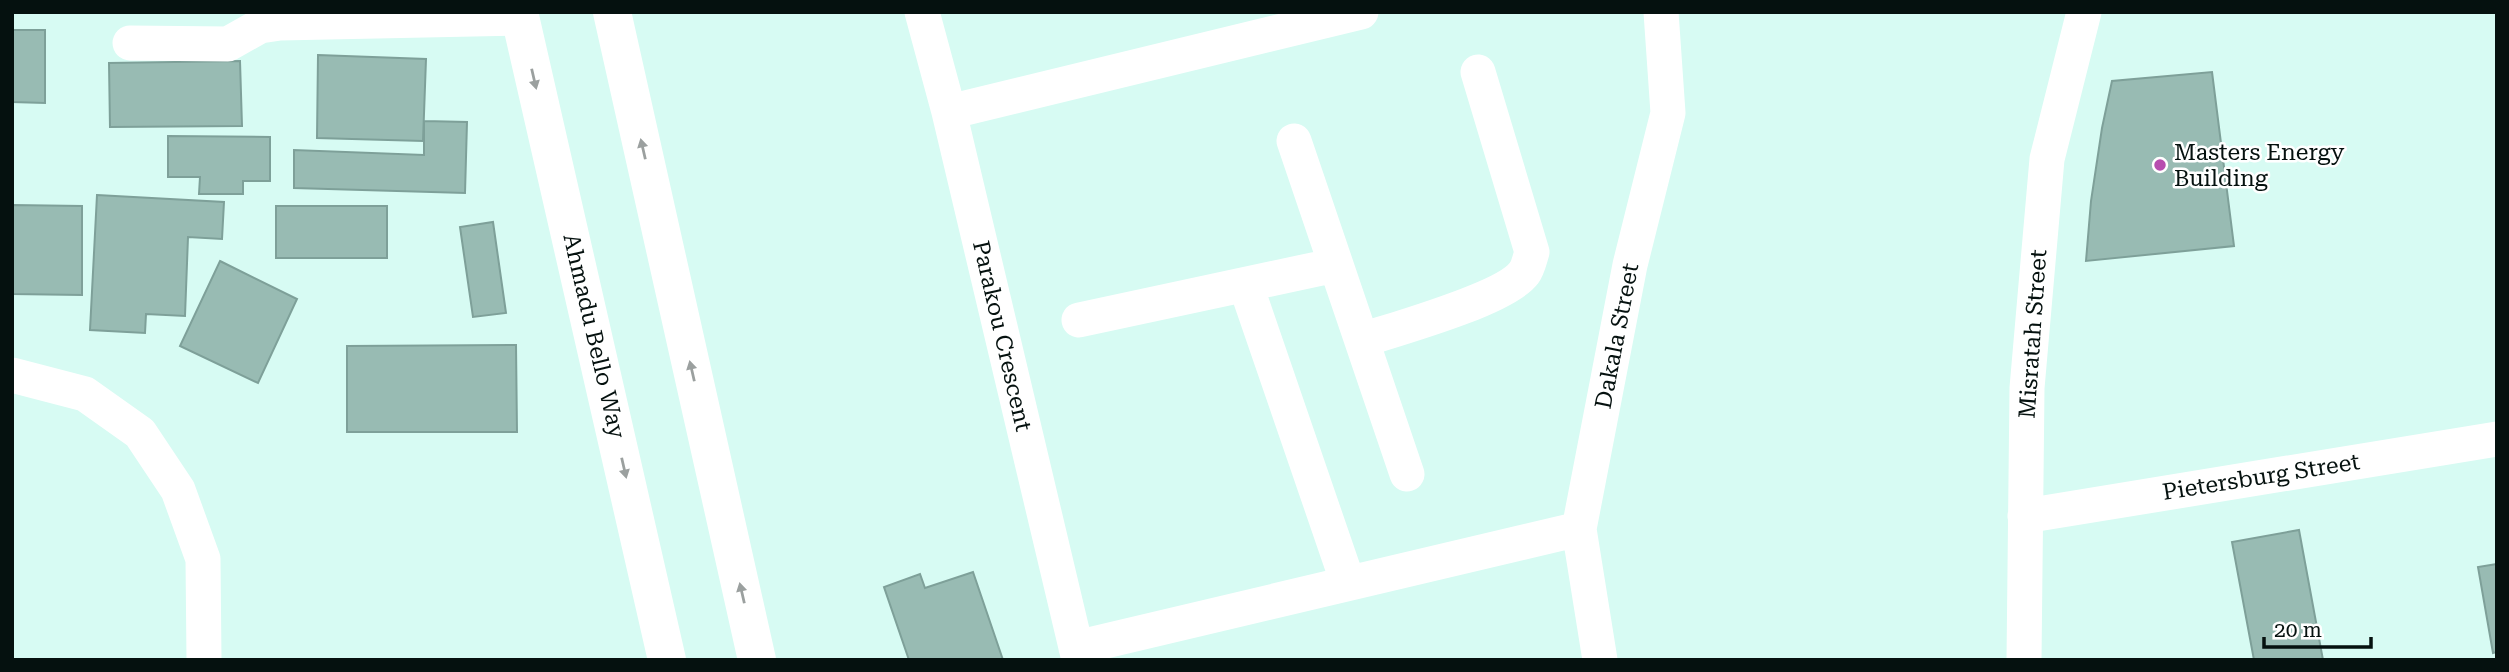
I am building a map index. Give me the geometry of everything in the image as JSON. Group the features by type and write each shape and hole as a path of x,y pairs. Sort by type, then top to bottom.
{"main road":[{"path":"612,12 757,660"},
{"name":"Ahmadu Bello Way","path":"519,15 667,660"}],"street":[{"name":"Parakou Crescent","path":"922,12 949,112 1077,654"},
{"path":"949,112 1361,12"},
{"name":"Dakala Street","path":"1600,660 1579,529 1630,265 1668,113 1661,12"},
{"name":"Misratah Street","path":"2024,660 2027,388 2046,159 2084,12"},
{"path":"130,43 228,44 260,26 280,23 519,15"},
{"path":"1362,340 1440,315 1503,290 1525,273 1532,252 1478,72"},
{"path":"1294,141 1407,474"},
{"path":"1079,320 1336,265"},
{"path":"1246,286 1348,583"},
{"path":"12,375 85,394 140,433 178,490 203,559 204,660"},
{"name":"Pietersburg Street","path":"2025,516 2497,439"},
{"path":"1077,654 1348,583 1579,529"}],"building":[{"path":"12,30 45,30 45,103 12,102"},
{"path":"318,55 426,59 423,141 317,138"},
{"path":"240,61 242,126 110,127 109,63"},
{"name":"Masters Energy Building","path":"2212,72 2234,246 2086,261 2091,201 2112,81"},
{"path":"424,121 467,122 465,193 294,188 294,150 424,155"},
{"path":"168,136 270,137 270,181 243,181 243,194 199,194 200,177 168,177"},
{"path":"97,195 224,202 222,239 188,237 185,316 146,314 145,333 90,330"},
{"path":"12,205 82,206 82,295 12,294"},
{"path":"276,206 387,206 387,258 276,258"},
{"path":"493,222 506,313 473,317 460,227"},
{"path":"220,261 297,299 258,383 180,346"},
{"path":"516,345 517,432 347,432 347,346"},
{"path":"2299,530 2323,660 2254,660 2232,542"},
{"path":"2497,564 2497,652 2493,653 2478,567"},
{"path":"973,572 1003,660 909,660 884,587 920,574 925,588"}],"place":[{"name":"Masters Energy Building","path":"2160,165"}]}
